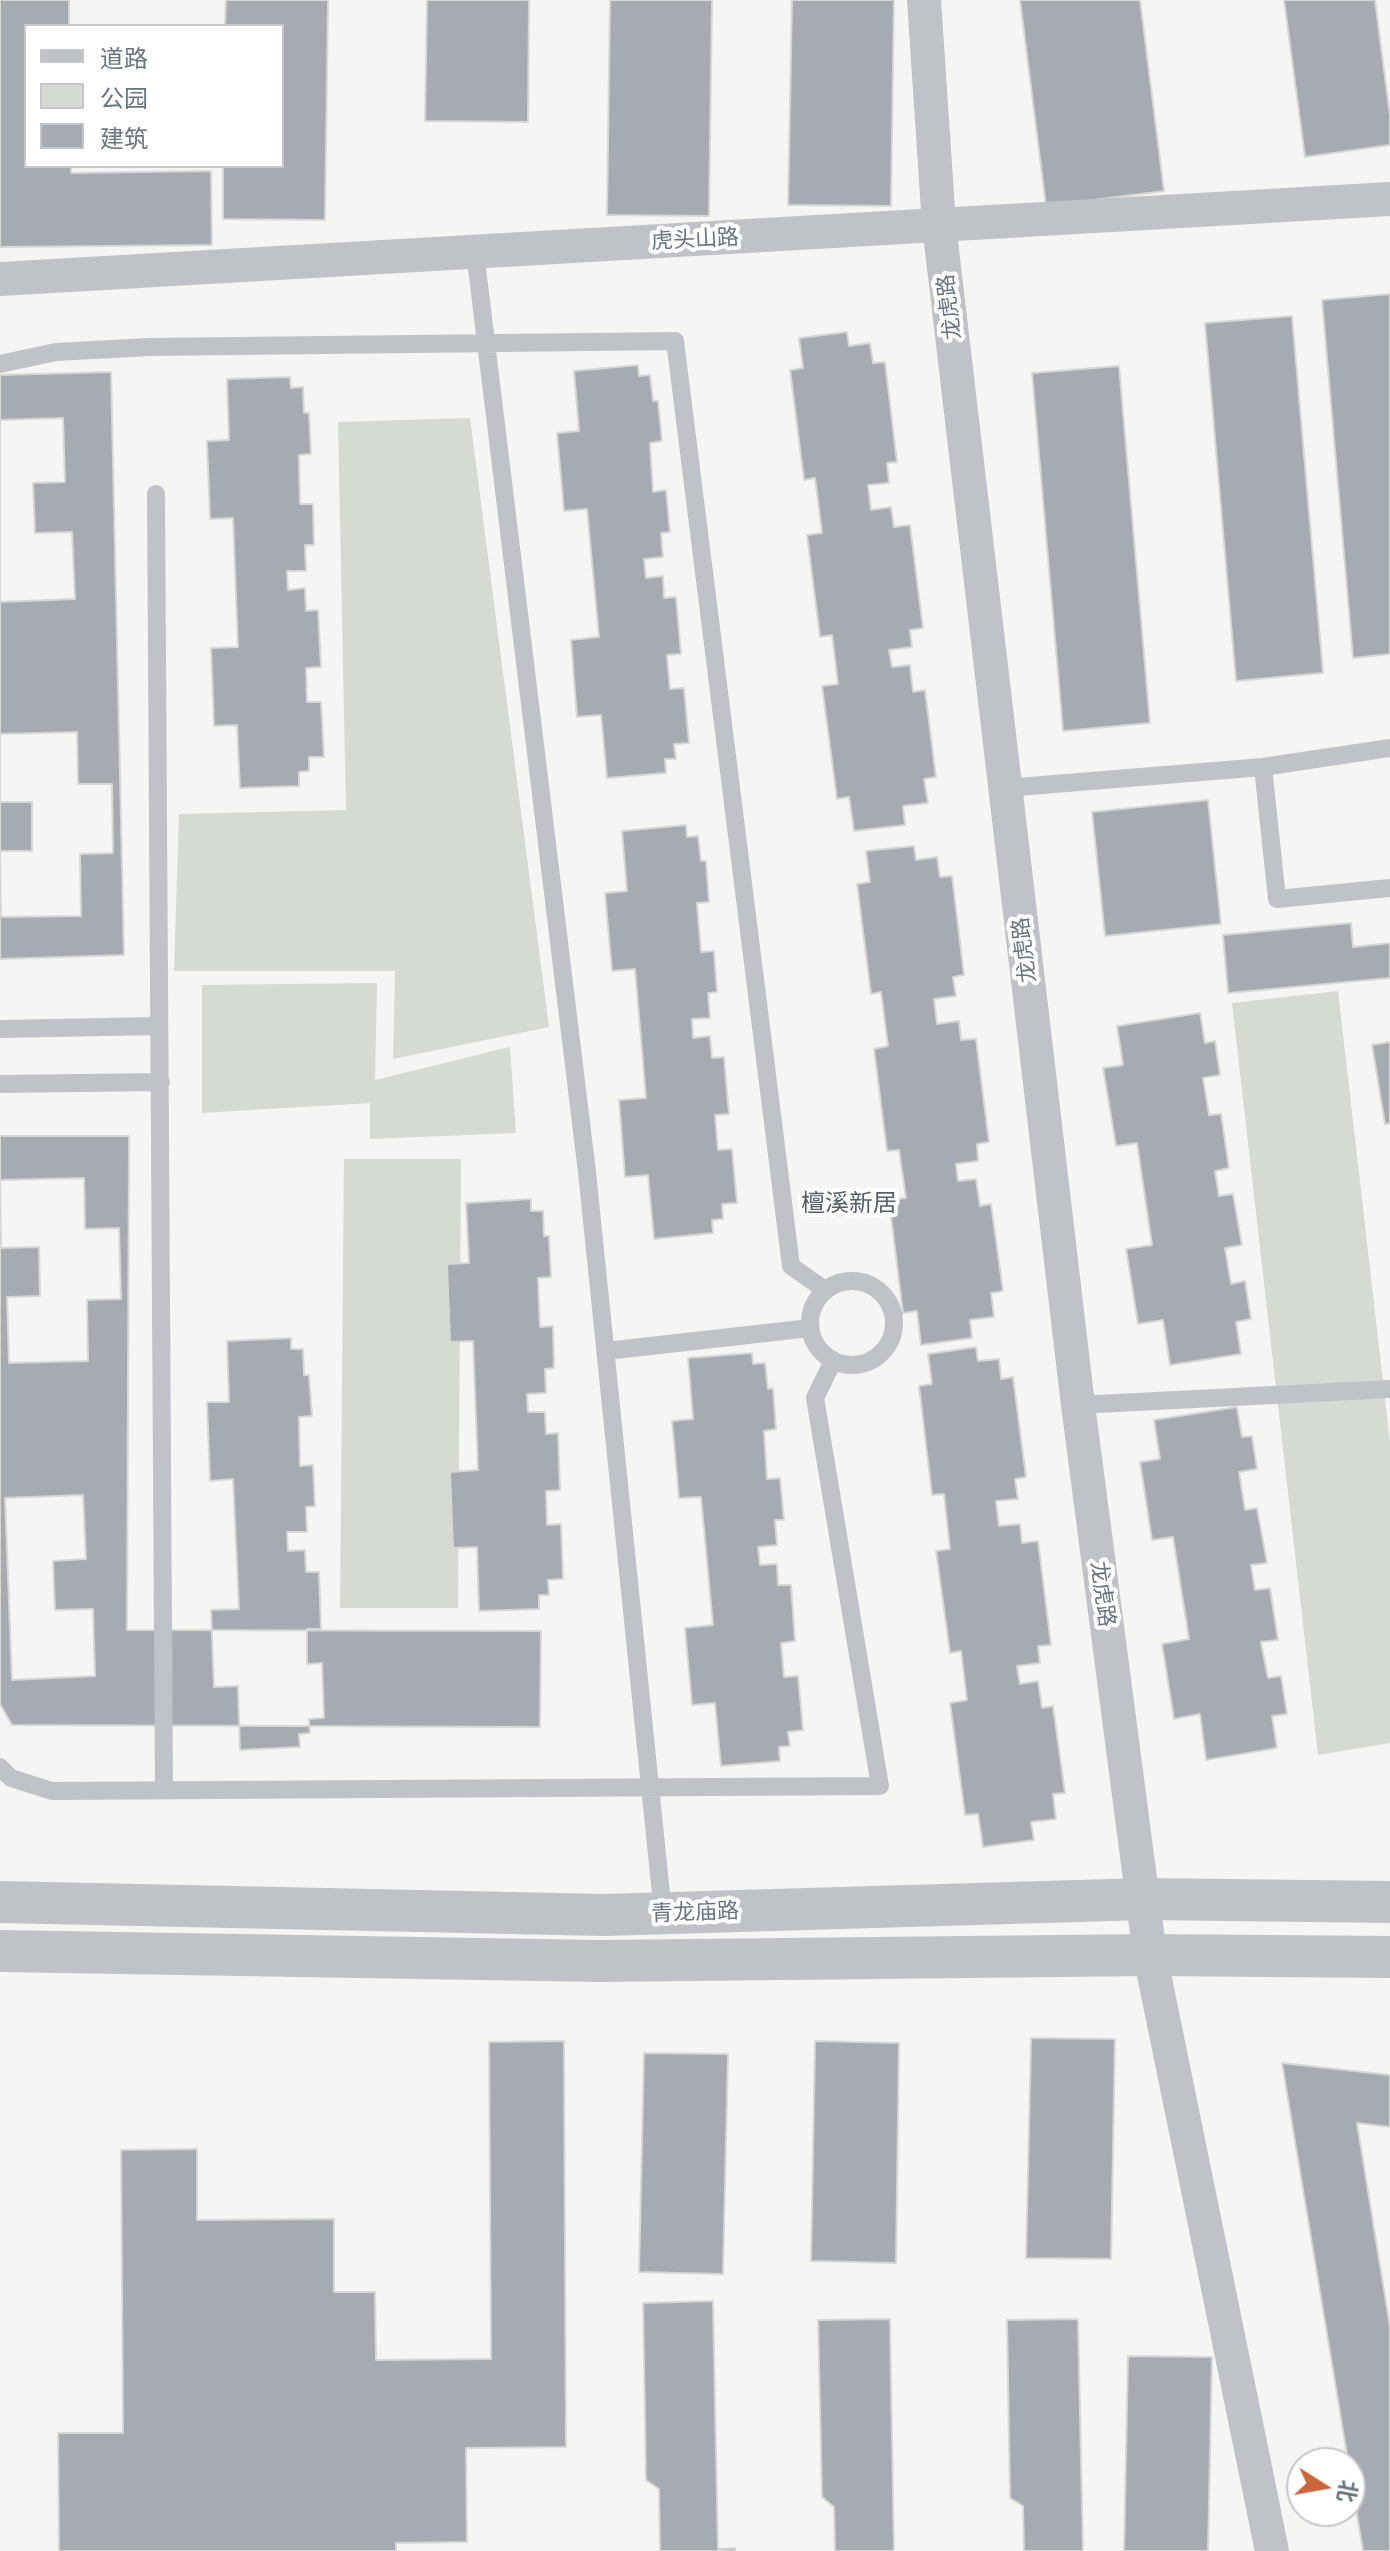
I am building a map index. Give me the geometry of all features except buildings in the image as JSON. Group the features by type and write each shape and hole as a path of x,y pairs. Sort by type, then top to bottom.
{"street":[{"name":"龙虎路","path":"924,0 939,225 1078,1405 1150,1955 1272,2551"},
{"name":"虎头山路","path":"0,279 1390,199"},
{"name":"青龙庙路","path":"0,1902 663,1913 1145,1899 1390,1902"},
{"path":"0,1951 599,1961 1150,1955 1390,1957"}],"lane":[{"path":"475,252 606,1351 663,1913"},
{"path":"0,364 56,352 149,347 675,341 791,1266 825,1290"},
{"path":"156,494 164,1790"},
{"path":"1005,788 1263,767 1390,748"},
{"path":"1263,767 1277,899 1390,888"},
{"path":"0,1029 157,1026"},
{"path":"0,1084 161,1082"},
{"path":"865,1282 877,1288 893,1311 892,1339 874,1360 861,1365 833,1361 814,1342 810,1328 815,1301 837,1283 865,1282"},
{"path":"606,1351 810,1328"},
{"path":"0,1767 11,1778 52,1791 880,1786 815,1398 833,1361"},
{"path":"1078,1405 1390,1389"}],"green space":[{"path":"470,418 549,1027 393,1059 395,971 174,971 179,814 346,810 338,422"},
{"path":"377,983 375,1080 510,1047 516,1133 370,1139 370,1103 202,1113 202,985"},
{"path":"1338,991 1390,1442 1390,1743 1318,1755 1232,1003"},
{"path":"344,1159 461,1159 458,1608 340,1608"}],"district":[{"name":"檀溪新居","path":"849,1203"}]}
